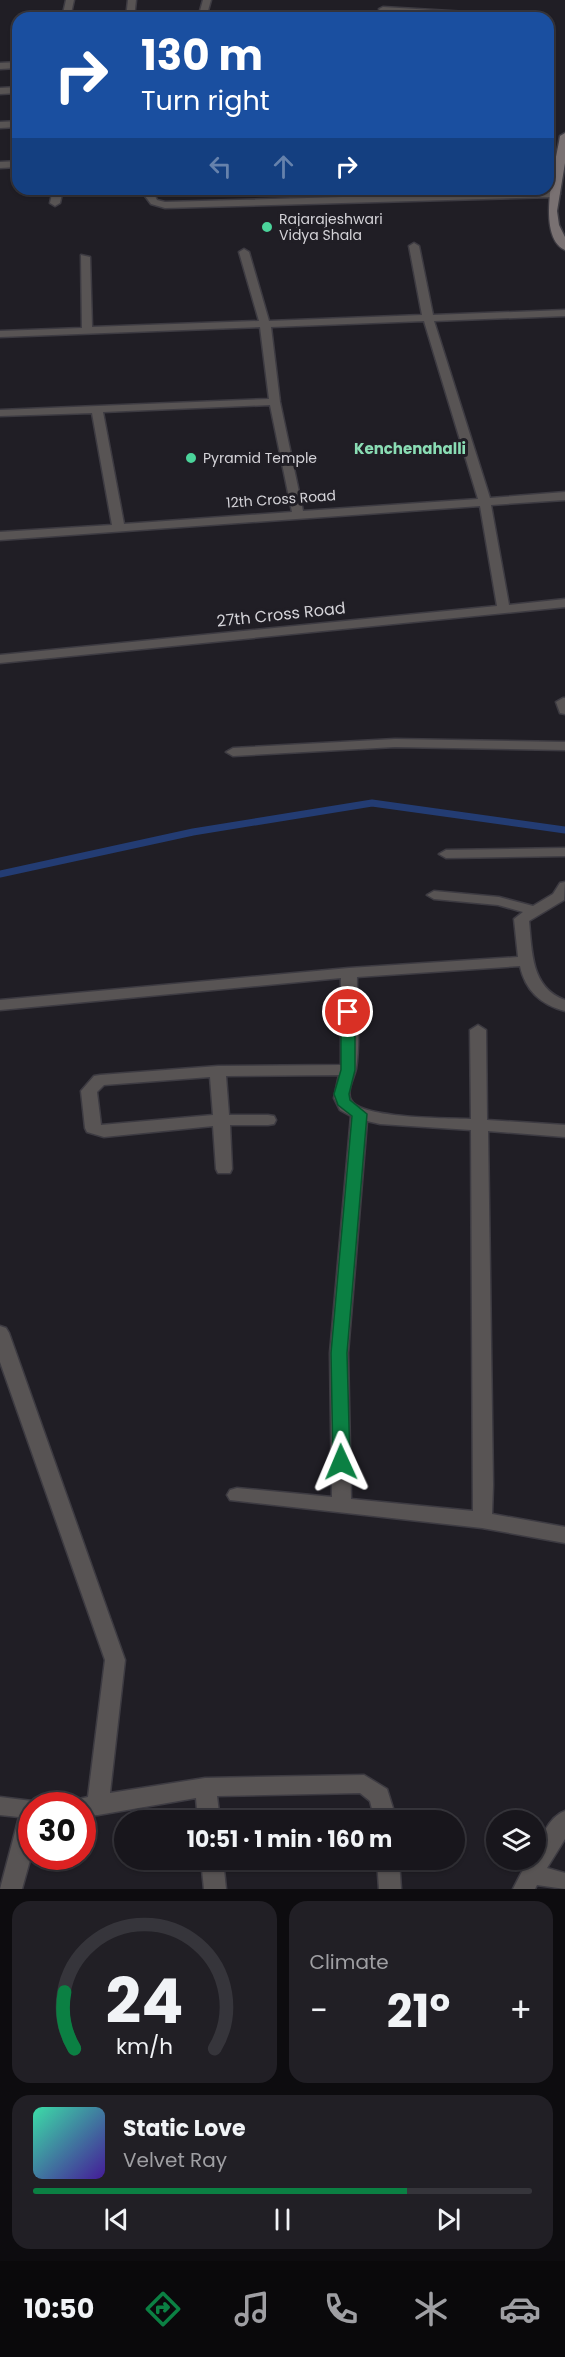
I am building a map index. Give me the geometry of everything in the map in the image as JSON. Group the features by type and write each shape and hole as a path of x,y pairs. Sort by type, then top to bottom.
{"main road":[{"path":"565,136 552,211 554,225 565,247"}],"street":[{"path":"381,12 389,0"},
{"path":"383,9 433,12"},
{"path":"55,203 57,195"},
{"path":"150,195 154,201 165,205 317,195"},
{"path":"414,246 428,318 485,502 504,609"},
{"path":"244,252 265,324 275,402 298,513"},
{"path":"85,257 87,331"},
{"path":"0,334 565,313"},
{"path":"0,413 275,402"},
{"path":"98,410 118,525"},
{"name":"12th Cross Road","path":"0,536 118,525 565,496"},
{"name":"27th Cross Road","path":"0,659 565,603"},
{"path":"565,702 565,710"},
{"path":"233,752 395,743 565,746"},
{"path":"446,854 565,852"},
{"path":"565,886 559,897 521,919 525,961 535,988 548,1002 565,1006"},
{"path":"434,895 500,901 536,911"},
{"path":"0,1005 349,973 525,961"},
{"path":"349,973 348,1070 341,1094 343,1102 359,1114 380,1119 565,1131"},
{"path":"478,1029 484,1485 482,1520"},
{"path":"268,1120 219,1120 105,1131 93,1128 89,1091 100,1080 218,1071 348,1070"},
{"path":"218,1071 219,1120 224,1169"},
{"path":"342,1506 339,1353 359,1114"},
{"path":"0,1333 3,1354 115,1660 92,1792"},
{"path":"237,1495 482,1520 565,1535"},
{"path":"96,1805 205,1787 364,1785 379,1796 383,1810"},
{"path":"205,1787 207,1810"},
{"path":"0,1806 18,1808"},
{"path":"565,1820 527,1881 565,1884"},
{"path":"11,1889 18,1863"},
{"path":"213,1870 215,1889"},
{"path":"389,1870 390,1889"}],"waterway":[{"path":"0,874 193,832 372,803 565,830"}],"place":[{"name":"Rajarajeshwari Vidya Shala","path":"267,227"},
{"name":"Pyramid Temple","path":"191,458"}],"district":[{"name":"Kenchenahalli","path":"410,449"}],"route":[{"path":"341,1462 339,1353 359,1114 343,1102 341,1094 348,1070 348,1012"}]}
